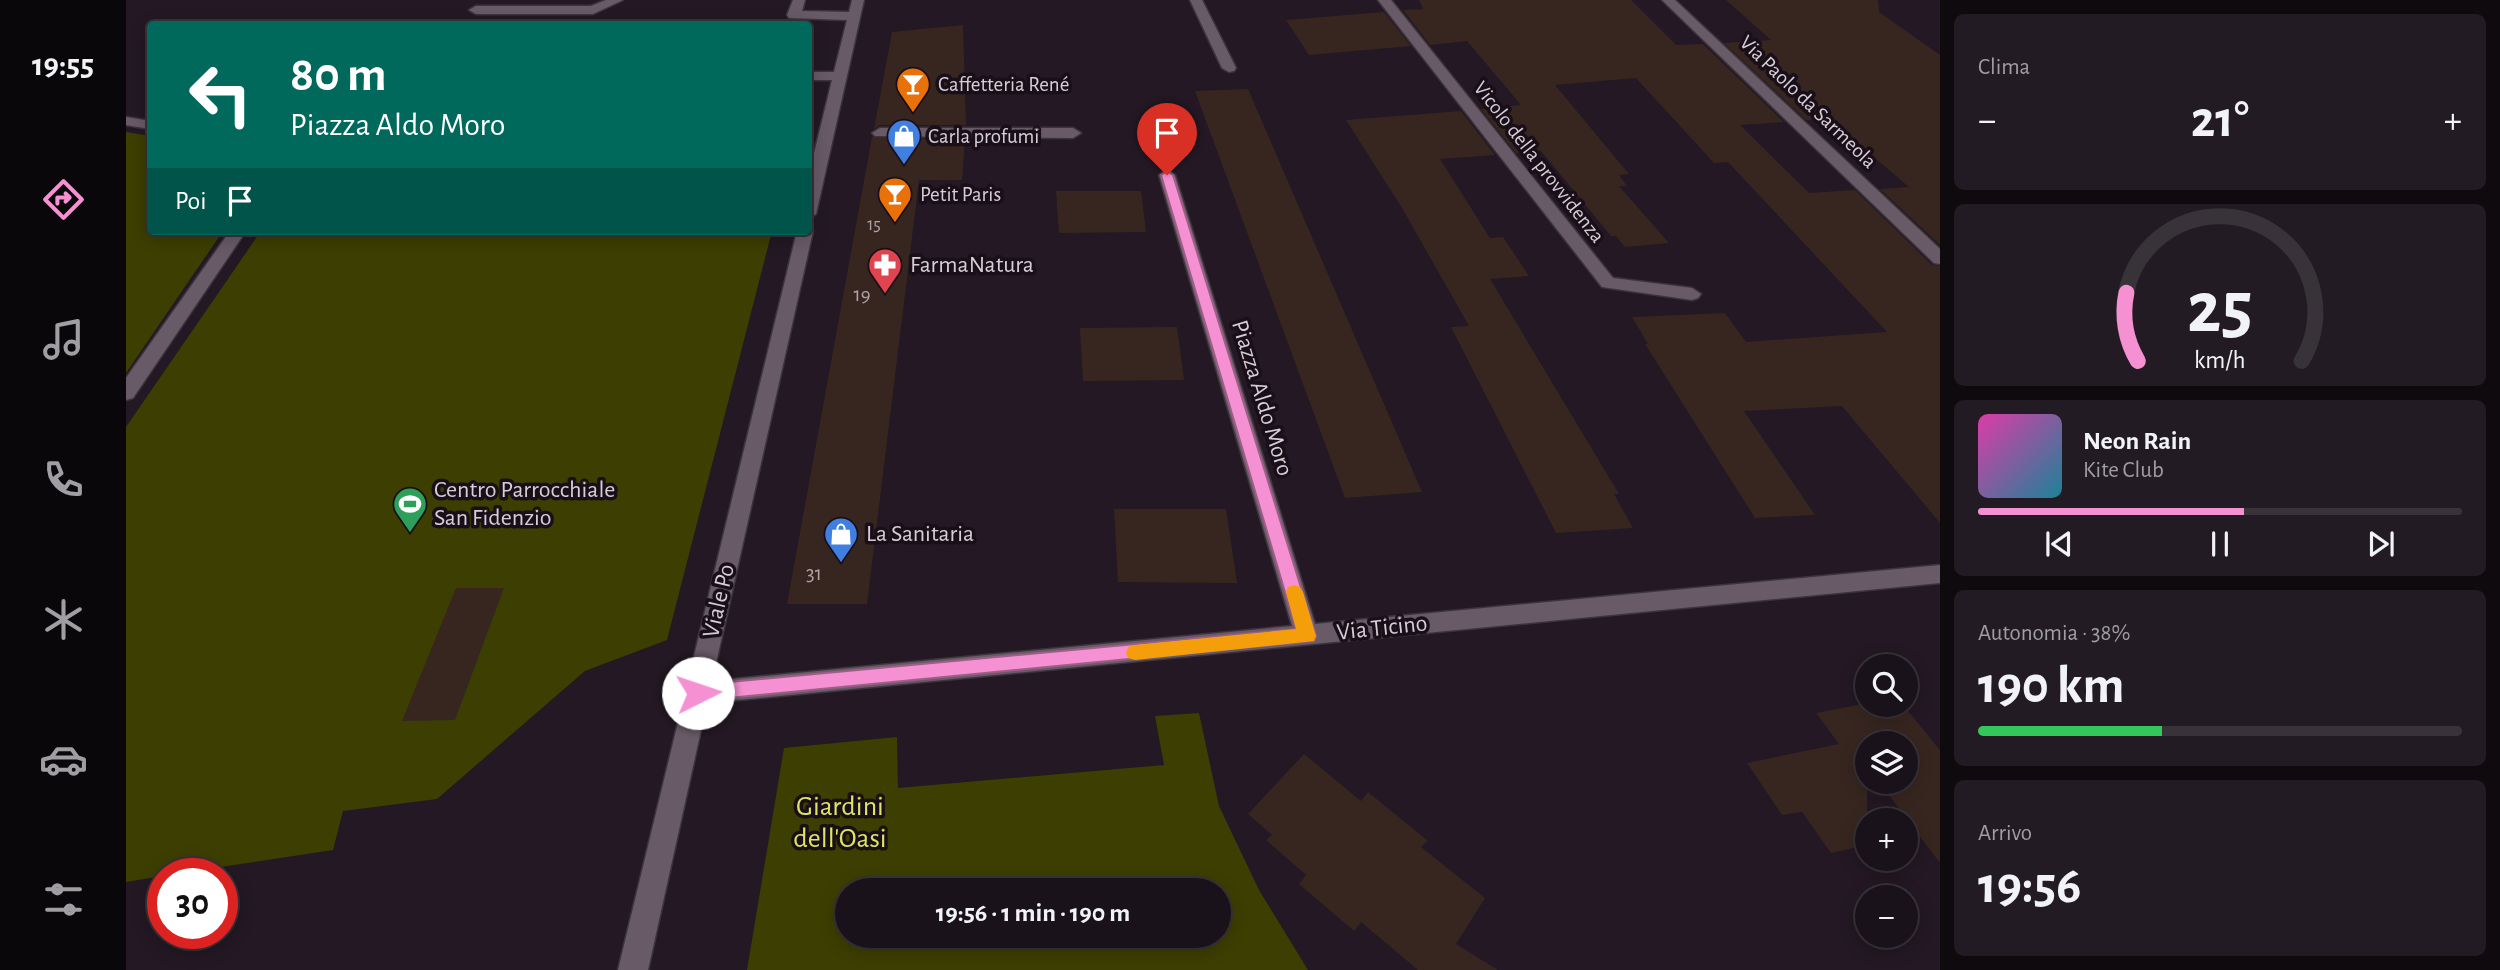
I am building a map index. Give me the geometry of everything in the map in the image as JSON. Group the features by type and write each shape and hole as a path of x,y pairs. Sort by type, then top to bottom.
{"street":[{"path":"573,21 617,0"},
{"path":"799,0 792,20 855,16"},
{"path":"812,197 858,0"},
{"path":"1196,0 1229,68"},
{"name":"Vicolo della provvidenza","path":"1384,0 1608,284 1692,295"},
{"name":"Via Paolo da Sarmeola","path":"1668,0 1940,259"},
{"path":"467,21 480,5 593,10 604,21"},
{"path":"812,76 841,76"},
{"path":"126,121 147,124"},
{"path":"880,133 1073,132"},
{"name":"Piazza Aldo Moro","path":"1167,175 1307,636"},
{"path":"126,393 235,235"},
{"name":"Viale Po","path":"633,970 804,235"},
{"path":"1917,237 1940,235"},
{"name":"Via Ticino","path":"698,693 1940,574"}],"green space":[{"path":"126,132 147,136 147,235 220,235 126,373"},
{"name":"Centro Parrocchiale San Fidenzio","path":"258,235 771,235 667,640 585,671 437,799 343,811 333,850 238,864 238,858 147,858 147,879 126,882 126,427"},
{"name":"Giardini dell'Oasi","path":"1199,713 1219,806 1259,890 1308,970 747,970 784,748 897,737 898,788 1164,765 1155,716"}],"building":[{"path":"1419,0 1631,0 1676,45 1703,44 1784,122 1740,125 1809,193 1855,190 1932,265 1940,266 1940,523 1842,406 1744,411 1815,515 1755,518 1645,344 1648,344 1632,317 1725,313 1746,342 1887,332 1728,162 1714,163 1636,78 1555,85 1629,174 1619,175 1627,186 1619,186 1669,243 1625,247 1616,236 1611,236 1541,151 1516,153 1481,109 1521,105 1467,41 1430,45 1403,10 1423,9"},
{"path":"1726,0 1878,0 1879,12 1940,55 1940,245 1880,189 1909,187 1828,118 1806,120 1724,43 1771,40"},
{"path":"1384,12 1411,46 1309,55 1286,20"},
{"path":"963,25 966,125 880,125 874,129 892,32"},
{"path":"1248,89 1422,492 1345,498 1195,91"},
{"path":"1461,111 1495,155 1440,159 1490,238 1503,237 1529,276 1490,279 1619,494 1614,494 1633,528 1556,533 1451,327 1469,326 1402,208 1346,120"},
{"path":"872,137 965,140 962,180 919,180 867,604 787,604"},
{"path":"1056,191 1141,191 1146,232 1059,233"},
{"path":"1177,327 1184,380 1083,381 1080,328"},
{"path":"1114,509 1226,509 1237,583 1118,582"},
{"path":"456,588 504,588 455,720 402,721"},
{"path":"1855,705 1855,717 1913,717 1940,750 1940,863 1918,834 1918,808 1899,808 1888,794 1918,794 1918,731 1855,731 1855,794 1867,794 1867,808 1855,808 1855,848 1831,853 1802,812 1782,815 1747,763 1839,744 1816,713"},
{"path":"1304,754 1361,801 1368,792 1428,841 1421,847 1485,898 1456,944 1498,970 1418,970 1361,922 1354,931 1299,884 1306,875 1266,840 1272,835 1248,814"}],"slow traffic":[{"path":"1135,653 1307,636 1294,592"}],"place":[{"name":"Caffetteria René","path":"913,114"},
{"name":"Carla profumi","path":"904,166"},
{"name":"Petit Paris","path":"895,224"},
{"name":"FarmaNatura","path":"885,295"},
{"name":"Centro Parrocchiale San Fidenzio","path":"410,534"},
{"name":"La Sanitaria","path":"841,564"}],"route":[{"path":"698,693 1307,636 1167,175"}]}
